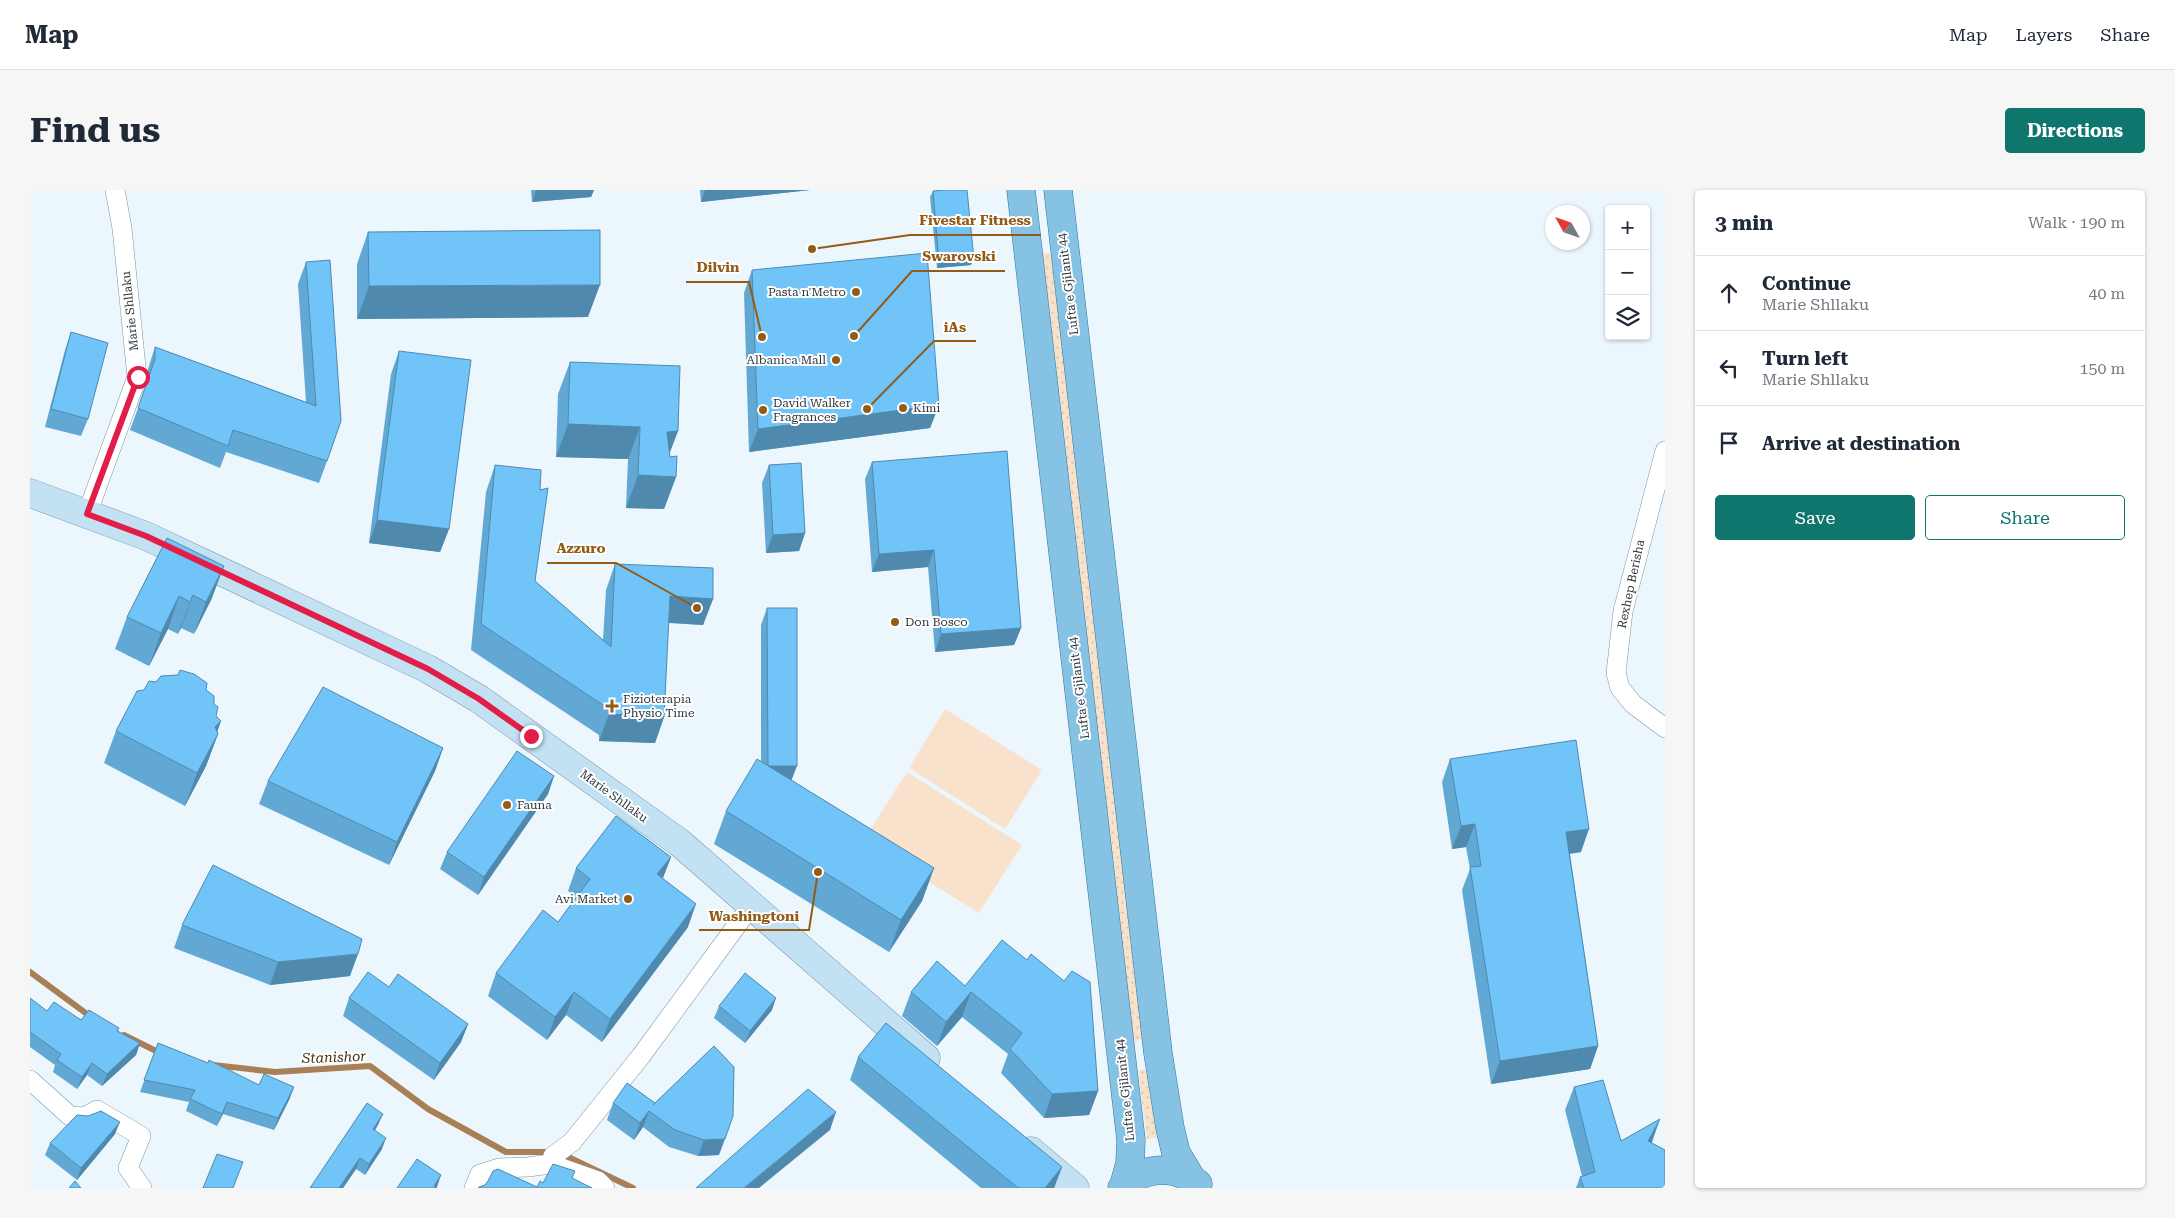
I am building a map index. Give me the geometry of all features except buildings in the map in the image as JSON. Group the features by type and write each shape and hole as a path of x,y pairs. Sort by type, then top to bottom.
{"main road":[{"name":"Lufta e Gjilanit 44","path":"1021,190 1131,1140 1130,1163 1123,1187"},
{"name":"Lufta e Gjilanit 44","path":"1058,190 1158,1053 1176,1153 1197,1183"},
{"path":"1123,1187 1138,1175 1156,1169 1174,1171 1197,1183"}],"street":[{"name":"Marie Shllaku","path":"87,514 138,377 122,228 115,190"},
{"name":"Rexhep Berisha","path":"1665,451 1623,612 1616,673 1620,688 1633,704 1665,728"},
{"name":"Marie Shllaku","path":"30,493 146,536 428,669 479,699 680,844 947,1076"},
{"path":"474,1188 480,1174 499,1168 528,1168 552,1160 572,1142 641,1056 751,906"},
{"path":"30,1080 70,1116 84,1117 97,1110 141,1136 128,1168 142,1188"},
{"path":"1012,1134 1077,1187"},
{"path":"552,1160 599,1186"}],"shaded area":[{"path":"1051,253 1144,1039 1133,1042 1039,254"},
{"path":"945,709 1042,770 1005,829 909,768"},
{"path":"907,772 1022,845 979,913 863,841"},
{"path":"1146,1069 1157,1138 1147,1139 1138,1071"}],"waterway":[{"name":"Stanishor","path":"30,972 91,1017"},
{"name":"Stanishor","path":"124,1035 162,1054"},
{"name":"Stanishor","path":"213,1065 275,1072 370,1066 428,1109 506,1152 552,1152"},
{"name":"Stanishor","path":"562,1154 633,1188"}],"place":[{"name":"Fivestar Fitness","path":"812,249"},
{"name":"Pasta n'Metro","path":"856,292"},
{"name":"Swarovski","path":"854,336"},
{"name":"Dilvin","path":"762,337"},
{"name":"Albanica Mall","path":"836,360"},
{"name":"Kimi","path":"903,408"},
{"name":"iAs","path":"867,409"},
{"name":"David Walker Fragrances","path":"763,410"},
{"name":"Azzuro","path":"697,608"},
{"name":"Don Bosco","path":"895,622"},
{"name":"Fizioterapia Physio Time","path":"612,706"},
{"name":"Fauna","path":"507,805"},
{"name":"Washingtoni","path":"818,872"},
{"name":"Avi Market","path":"628,899"}],"route":[{"path":"138,377 87,514 146,536 428,669 479,699 531,736"}]}
